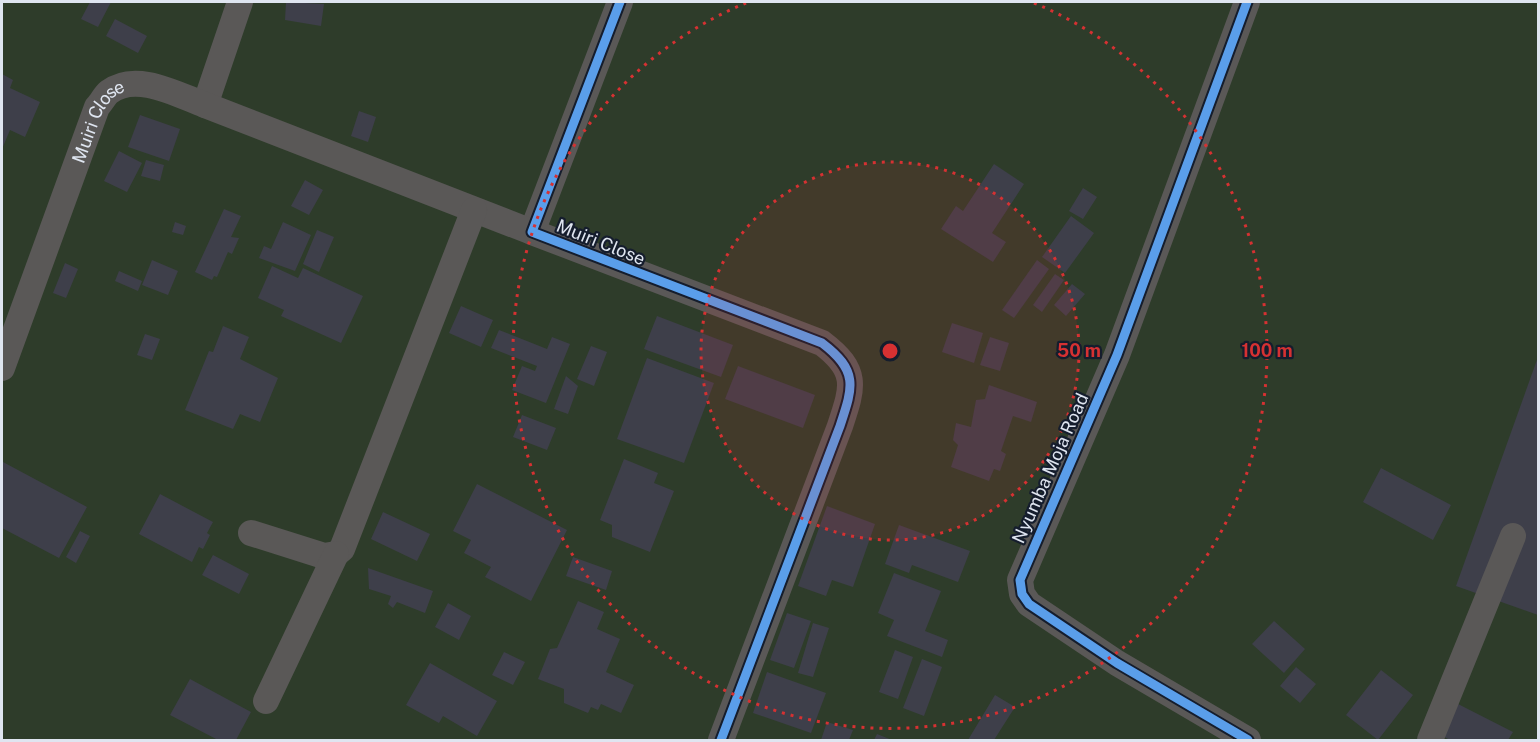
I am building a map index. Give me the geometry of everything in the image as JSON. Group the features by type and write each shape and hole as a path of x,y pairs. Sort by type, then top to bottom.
{"street":[{"path":"205,105 240,2"},
{"name":"Muiri Close","path":"532,232 620,2"},
{"name":"Nyumba Moja Road","path":"1247,2 1117,354 1020,580 1022,594 1029,604 1117,663 1248,741"},
{"name":"Muiri Close","path":"2,368 97,107 109,92 127,84 150,85 205,105 822,344 838,355 849,370 851,389 843,418 721,741"},
{"path":"266,701 336,554 342,549 474,210"},
{"path":"251,533 316,554 336,554"},
{"path":"1430,741 1513,536"}],"green space":[{"path":"2,2 1538,2 1538,740 2,740"}],"building":[{"path":"90,2 111,2 98,27 81,19"},
{"path":"286,2 324,4 321,26 285,20"},
{"path":"115,19 147,36 138,53 106,36"},
{"path":"2,74 13,80 10,88 40,102 25,137 10,130 2,149"},
{"path":"359,111 376,117 368,142 351,136"},
{"path":"140,115 180,129 169,161 128,147"},
{"path":"119,151 142,163 127,192 104,181"},
{"path":"146,160 164,165 160,181 141,176"},
{"path":"994,164 1024,184 992,233 1006,242 993,262 941,229 956,206 963,211"},
{"path":"305,180 323,190 309,215 291,206"},
{"path":"1083,188 1097,197 1083,219 1069,211"},
{"path":"224,209 241,216 231,237 239,238 232,254 228,252 217,277 214,276 212,280 195,272"},
{"path":"1071,216 1094,233 1065,273 1042,257"},
{"path":"175,222 186,226 183,235 172,232"},
{"path":"283,222 311,235 295,271 259,258 264,246 271,249"},
{"path":"317,230 334,237 319,272 303,264"},
{"path":"152,260 178,271 168,295 142,285"},
{"path":"1037,260 1049,269 1014,318 1002,310"},
{"path":"65,263 78,269 66,298 53,293"},
{"path":"272,266 298,278 303,268 363,296 341,343 281,316 284,310 258,298"},
{"path":"119,271 142,281 138,291 115,281"},
{"path":"1055,274 1064,280 1042,312 1033,305"},
{"path":"1072,284 1085,294 1066,316 1054,305"},
{"path":"461,306 493,320 481,347 449,333"},
{"path":"657,316 733,345 721,377 644,349"},
{"path":"952,323 983,333 974,363 942,352"},
{"path":"223,326 249,337 240,359 278,378 260,422 240,414 233,429 185,410 209,351 213,352"},
{"path":"499,330 547,349 552,337 570,344 546,403 512,390 522,366 535,371 537,366 491,348"},
{"path":"145,334 160,339 152,360 137,355"},
{"path":"990,337 1009,343 1000,371 980,365"},
{"path":"591,346 607,352 594,386 577,379"},
{"path":"1538,357 1538,615 1456,586"},
{"path":"647,358 714,383 684,463 617,439"},
{"path":"738,366 815,395 803,428 725,399"},
{"path":"566,376 578,386 568,414 554,409"},
{"path":"989,385 1037,402 1031,422 1013,416 1001,451 1006,454 1000,471 994,469 989,481 951,467 958,445 953,440 956,423 971,427 976,400 985,399"},
{"path":"522,415 556,428 547,450 513,437"},
{"path":"624,459 658,473 654,483 674,491 650,552 612,537 612,525 600,520"},
{"path":"3,462 87,507 59,558 2,528"},
{"path":"1381,468 1451,505 1433,540 1363,502"},
{"path":"477,484 567,530 531,601 485,577 491,567 464,553 471,540 453,531"},
{"path":"160,494 213,522 207,533 210,535 203,549 199,547 192,562 139,534"},
{"path":"827,506 875,524 853,587 832,580 826,596 798,586"},
{"path":"383,512 430,534 417,561 371,539"},
{"path":"899,525 970,551 958,582 912,565 909,573 885,564"},
{"path":"80,531 90,536 76,563 66,557"},
{"path":"213,555 249,574 239,594 202,575"},
{"path":"573,557 612,571 606,590 566,576"},
{"path":"368,568 433,591 425,613 397,602 393,608 388,604 391,596 369,589"},
{"path":"894,573 941,591 925,631 948,640 942,657 887,636 894,620 878,613"},
{"path":"578,601 604,612 597,629 620,639 606,672 634,685 621,713 601,704 598,710 591,707 588,713 564,703 564,689 538,679 550,649 557,648"},
{"path":"448,603 471,616 459,640 435,627"},
{"path":"787,613 811,621 794,668 770,660"},
{"path":"1274,621 1305,649 1284,673 1252,644"},
{"path":"813,623 829,628 813,677 798,673"},
{"path":"895,650 913,657 898,699 879,692"},
{"path":"504,652 525,662 513,685 492,675"},
{"path":"922,659 942,667 924,716 903,708"},
{"path":"430,663 497,701 477,736 443,716 439,723 406,705"},
{"path":"1296,667 1316,684 1300,703 1280,686"},
{"path":"1381,670 1413,695 1378,740 1346,715"},
{"path":"767,672 826,693 811,733 753,713"},
{"path":"190,679 251,712 236,740 218,740 170,715"},
{"path":"995,695 1015,707 994,740 968,740"},
{"path":"1458,704 1513,732 1508,740 1450,740 1442,736"},
{"path":"827,722 853,730 849,740 821,740"},
{"path":"877,734 892,740 874,740"}],"cycle path":[{"path":"620,2 532,232 822,343 842,362 850,380 848,401 840,426 721,740"},
{"path":"1247,2 1117,355 1020,580 1022,594 1029,604 1117,663 1248,740"}]}
